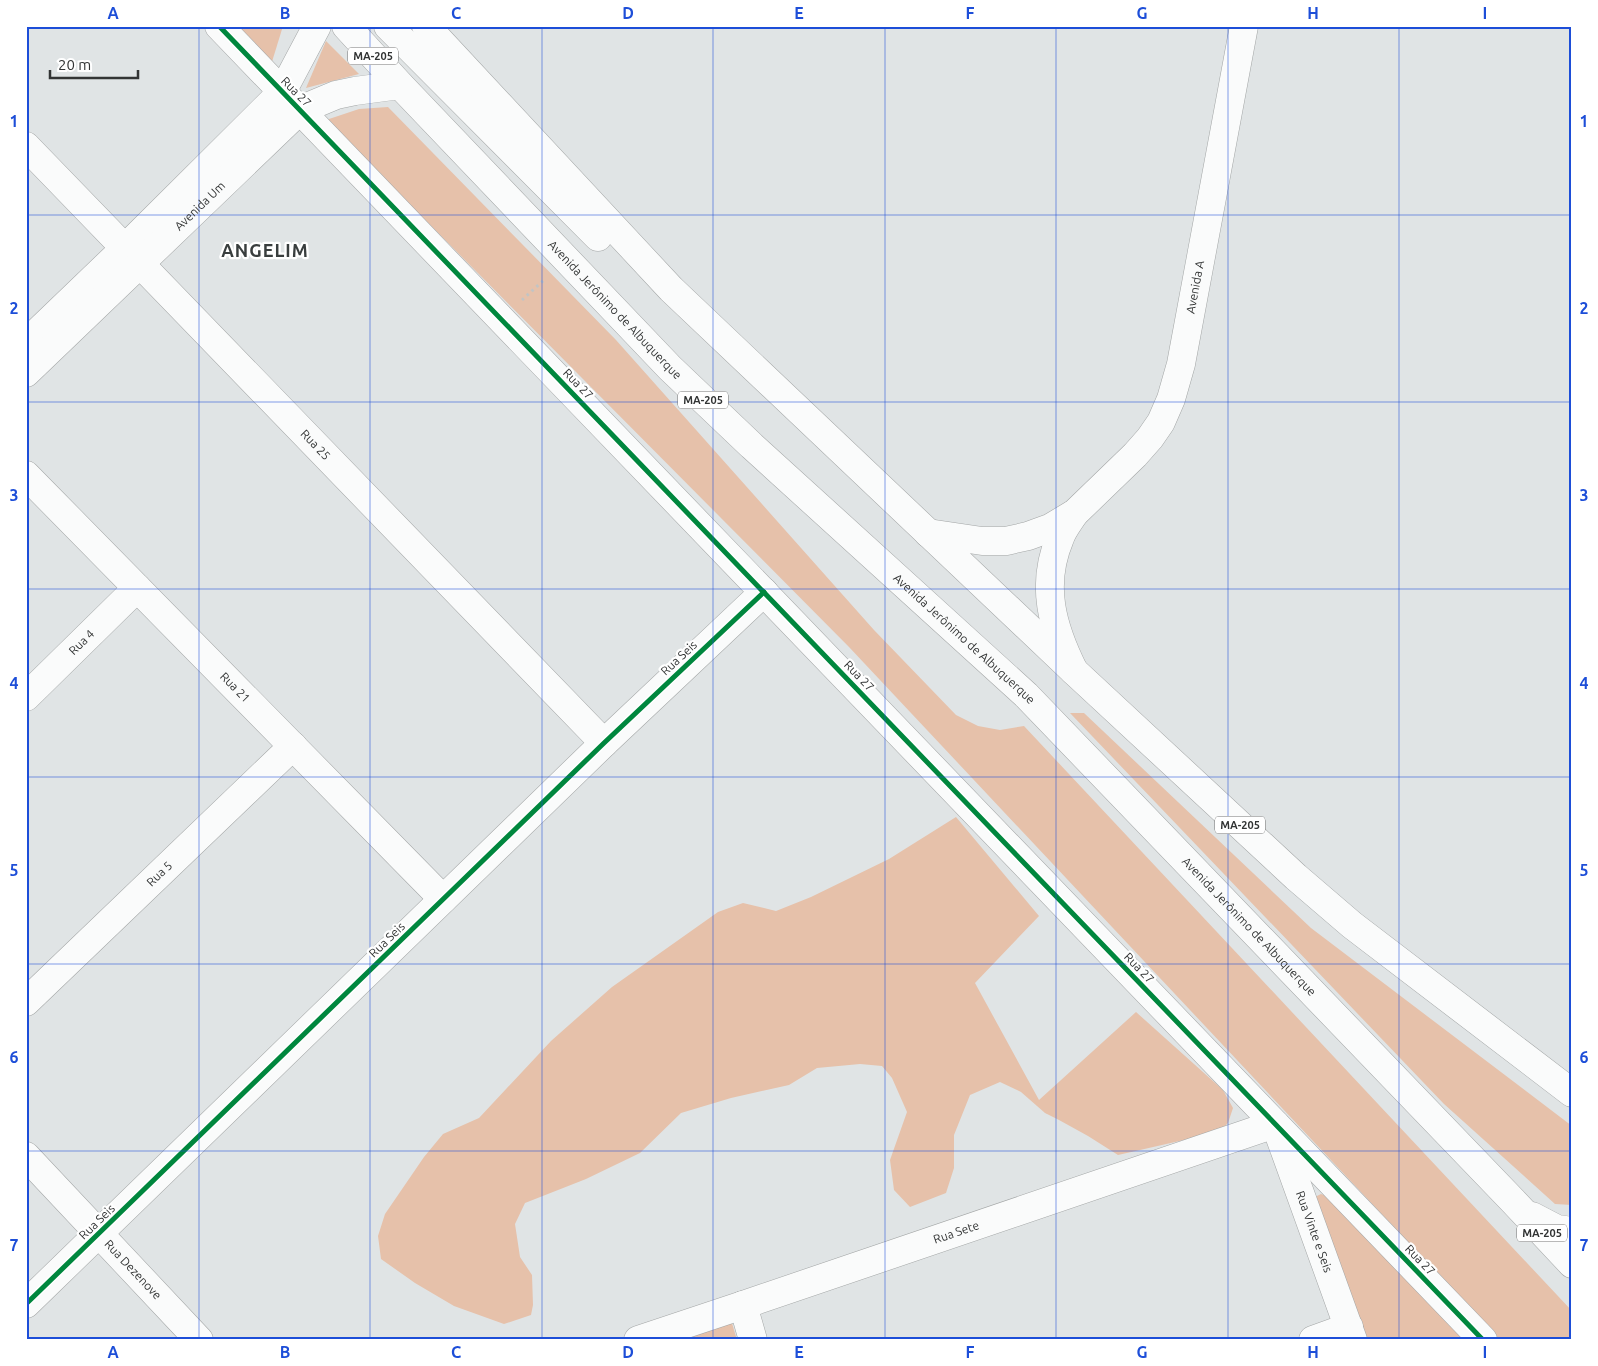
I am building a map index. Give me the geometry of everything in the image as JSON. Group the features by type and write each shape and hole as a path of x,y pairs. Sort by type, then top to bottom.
{"street":[{"name":"Rua 27","path":"218,26 1483,1340"},
{"name":"Avenida Um","path":"26,373 133,256 291,101 316,26"},
{"name":"Avenida Jerônimo de Albuquerque","path":"346,26 566,260 712,409 1026,696 1572,1264"},
{"path":"388,26 597,236 671,289"},
{"name":"MA-205","path":"426,26 671,289 1075,672 1296,877 1352,925 1572,1093"},
{"name":"Avenida A","path":"928,533 982,541 1006,541 1050,528 1075,513 1135,455 1161,422 1171,399 1181,364 1244,26"},
{"name":"Avenida Um","path":"291,101 400,85"},
{"name":"Rua 25","path":"26,146 604,743"},
{"name":"Avenida Um","path":"26,343 133,256"},
{"name":"Rua 21","path":"26,476 444,899"},
{"name":"Avenida A","path":"1075,513 1061,536 1053,556 1049,579 1050,605 1055,628 1064,652 1075,672"},
{"name":"Rua 4","path":"26,697 137,588"},
{"name":"Rua Seis","path":"26,1304 604,743 764,592"},
{"name":"Rua 5","path":"26,1002 293,746"},
{"name":"Rua Sete","path":"638,1340 1275,1124"},
{"name":"Rua Vinte e Seis","path":"1275,1124 1351,1333"},
{"name":"Rua Dezenove","path":"26,1156 199,1340"},
{"path":"1513,1201 1545,1224 1572,1231"},
{"path":"743,1305 753,1340"},
{"path":"1313,1340 1351,1333"}],"path":[{"path":"501,319 566,260"}],"shaded area":[{"path":"235,26 283,26 271,65"},
{"path":"326,41 359,74 306,88"},
{"path":"388,107 616,340 874,630 956,715 978,726 1000,730 1024,726 1572,1311 1572,1340 1500,1340 849,647 326,120 359,109"},
{"path":"1070,713 1084,713 1311,928 1572,1126 1572,1205 1555,1204 1444,1104"},
{"path":"956,817 1039,916 975,983 1039,1100 1136,1012 1223,1090 1233,1108 1228,1123 1219,1132 1118,1155 1088,1136 1045,1113 1021,1092 1000,1082 970,1095 954,1135 954,1168 946,1193 910,1207 894,1190 890,1160 907,1112 892,1078 882,1066 860,1064 817,1068 789,1085 731,1098 681,1113 640,1153 586,1179 525,1203 515,1224 520,1257 532,1275 533,1305 531,1315 504,1324 454,1306 415,1283 381,1259 378,1236 385,1214 424,1157 443,1134 479,1118 551,1041 612,987 718,912 743,903 776,911 811,897 889,859"},
{"path":"1321,1194 1329,1197 1464,1340 1364,1340 1315,1197"},
{"path":"731,1320 737,1340 669,1340"}],"cycle path":[{"path":"219,26 1483,1340"},
{"path":"26,1304 604,743 764,592"}],"district":[{"name":"ANGELIM","path":"265,251"}]}
